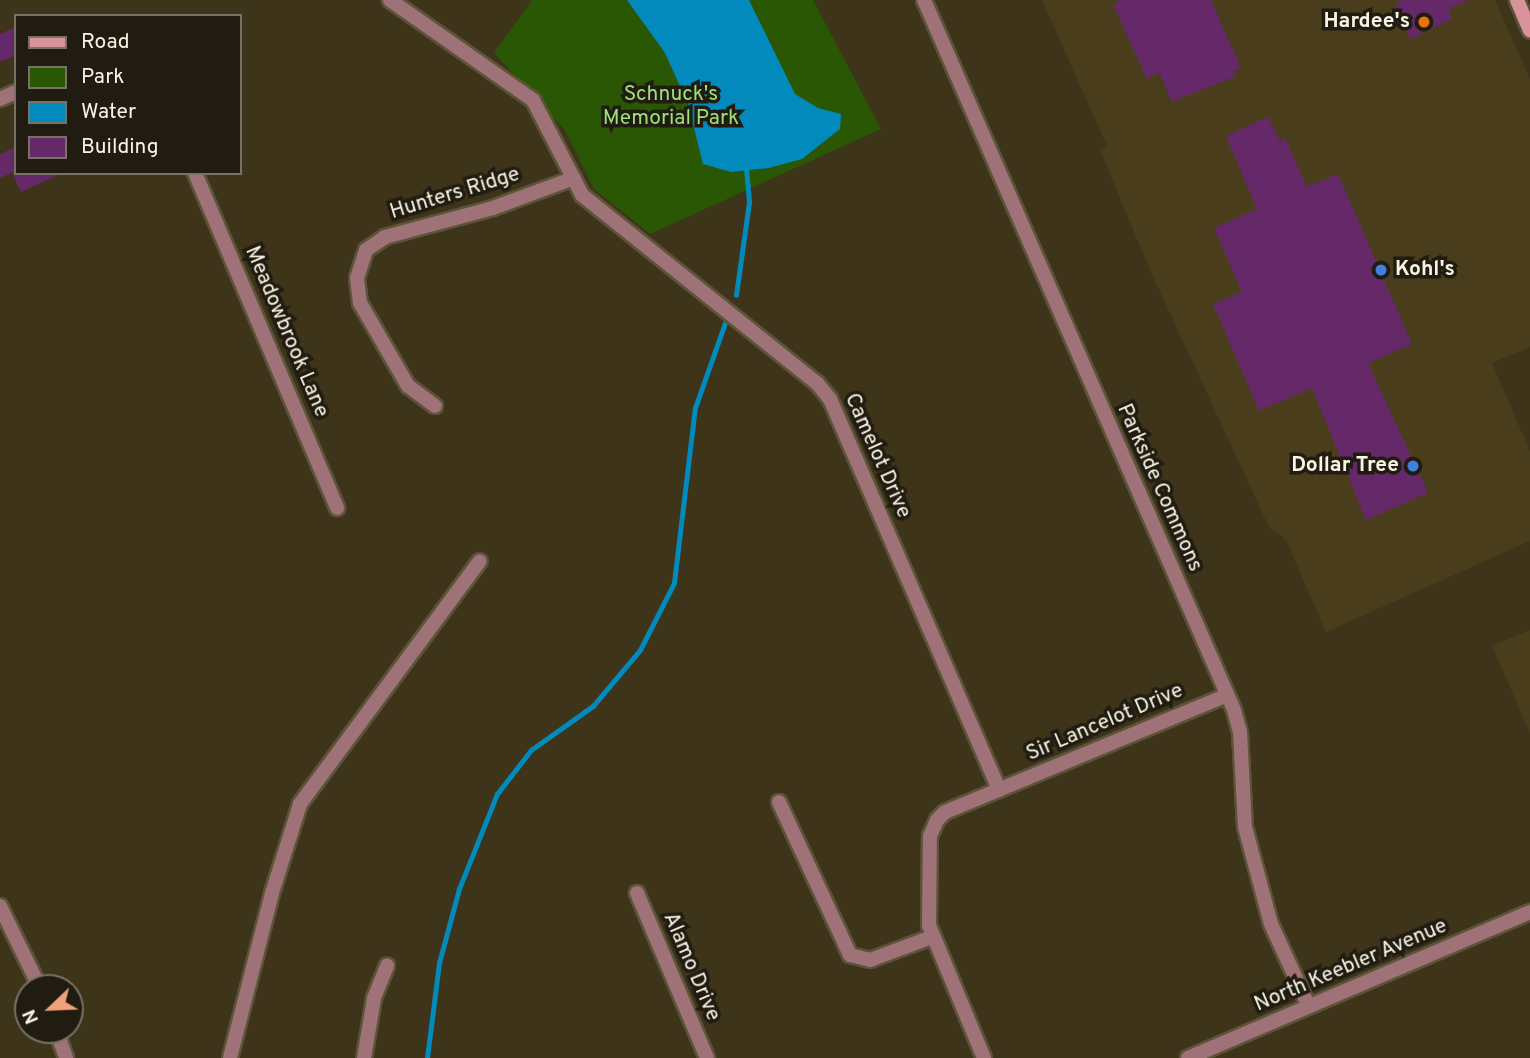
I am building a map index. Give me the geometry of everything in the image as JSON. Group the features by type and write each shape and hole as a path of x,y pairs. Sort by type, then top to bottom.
{"main road":[{"path":"1517,0 1530,30"}],"street":[{"name":"Camelot Drive","path":"390,0 533,100 582,195 817,383 830,399 999,790"},
{"name":"Parkside Commons","path":"924,0 1227,695 1240,732 1241,783 1252,851 1271,923 1308,1005"},
{"name":"Meadowbrook Lane","path":"196,175 337,508"},
{"name":"Hunters Ridge","path":"435,406 408,386 360,303 357,278 366,250 404,231 493,208 574,178"},
{"path":"230,1058 272,893 300,804 480,561"},
{"name":"Sir Lancelot Drive","path":"999,790 1227,695"},
{"path":"984,1058 932,937 932,828 945,812 999,790"},
{"path":"779,802 850,955 870,960 932,937"},
{"name":"Alamo Drive","path":"637,893 708,1058"},
{"path":"0,906 33,974"},
{"name":"North Keebler Avenue","path":"1188,1058 1530,912"},
{"path":"364,1058 374,998 387,967"}],"shaded area":[{"path":"1042,0 1495,0 1530,79 1530,347 1492,363 1530,451 1530,541 1326,632 1286,540 1269,527 1150,270 1100,150 1107,146"},
{"path":"1530,630 1530,733 1492,646"}],"green space":[{"name":"Schnuck's Memorial Park","path":"532,0 813,0 881,129 650,234 594,189 565,130 494,53"}],"water":[{"path":"627,0 749,0 795,94 818,108 841,114 840,129 802,159 769,168 731,172 703,164 688,104 665,53"}],"building":[{"path":"1120,0 1211,0 1241,68 1233,71 1236,76 1172,102 1159,72 1147,79 1113,4"},
{"name":"Hardee's","path":"1403,0 1469,0 1448,9 1452,19 1410,39 1395,3"},
{"path":"14,28 14,56 0,62 0,34"},
{"path":"1268,117 1280,141 1285,138 1307,187 1338,174 1412,344 1368,363 1428,493 1366,520 1312,388 1259,411 1213,304 1242,292 1214,228 1257,209 1226,136"},
{"path":"14,148 14,172 0,178 0,154"},
{"path":"12,173 58,175 21,192"}],"waterway":[{"path":"736,295 749,202 746,167"},
{"path":"427,1058 439,963 459,889 497,794 531,750 593,706 640,650 674,583 695,408 725,323"}],"place":[{"name":"Hardee's","path":"1424,22"},
{"name":"Kohl's","path":"1381,270"},
{"name":"Dollar Tree","path":"1413,466"}]}
